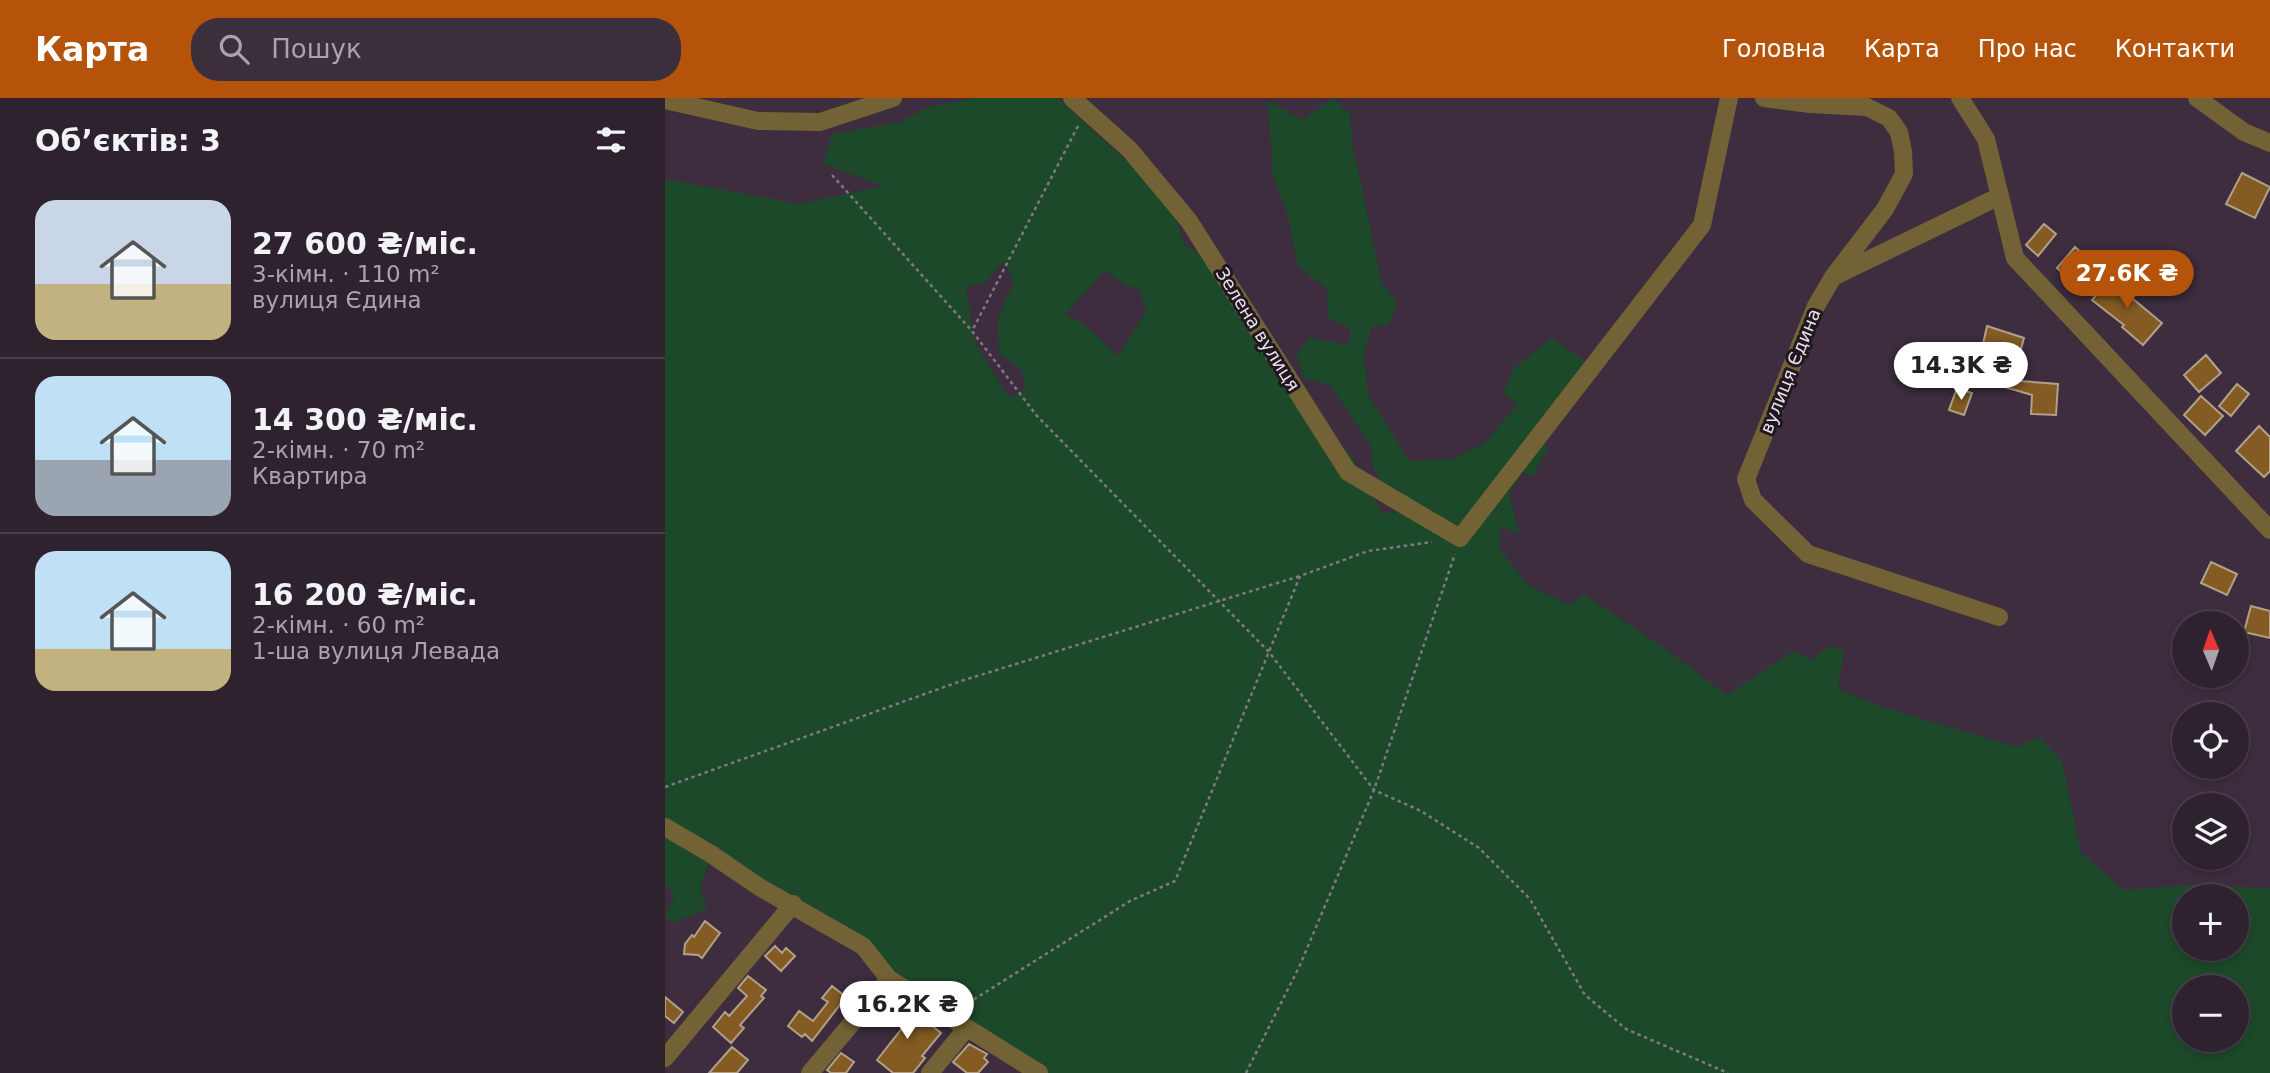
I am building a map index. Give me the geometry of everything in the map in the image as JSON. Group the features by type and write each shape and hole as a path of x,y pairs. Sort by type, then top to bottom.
{"street":[{"path":"665,100 758,121 820,122 893,98"},
{"name":"Зелена вулиця","path":"1072,98 1129,149 1189,221 1348,472 1460,538"},
{"path":"1460,538 1702,225 1729,98"},
{"name":"вулиця Єдина","path":"1764,98 1867,107 1889,118 1899,132 1904,174 1885,209 1832,278 1816,306 1746,479 1753,500 1808,554 1999,617"},
{"path":"1960,98 1986,139 2015,258 2270,530"},
{"path":"2201,99 2244,132 2270,143"},
{"path":"1832,278 2000,196"},
{"path":"665,827 761,888 863,946 889,979 1039,1073"},
{"path":"665,1058 793,904"},
{"path":"810,1073 889,979"},
{"path":"930,1073 961,1035 964,1026"}],"path":[{"path":"972,331 1086,111"},
{"path":"832,175 972,331 1037,416 1269,652 1374,790 1421,811 1479,848 1529,899 1585,995 1626,1029 1728,1073"},
{"path":"1246,1073 1300,965 1374,790 1460,538"},
{"path":"665,787 961,681 1300,576 1368,551 1434,542"},
{"path":"948,1016 1130,901 1175,881 1300,576"}],"green space":[{"path":"976,98 1058,98 1171,202 1184,244 1220,267 1340,452 1350,453 1383,514 1398,510 1374,470 1370,444 1330,385 1304,378 1296,355 1310,337 1348,346 1351,329 1328,317 1327,289 1298,266 1287,213 1273,176 1268,101 1303,120 1333,98 1350,114 1352,142 1382,284 1398,303 1388,325 1372,326 1364,352 1368,394 1409,461 1451,459 1485,443 1517,405 1503,393 1514,368 1552,338 1589,364 1536,431 1548,448 1533,476 1523,472 1509,493 1519,534 1501,527 1499,548 1528,585 1570,605 1584,594 1727,695 1793,651 1812,660 1830,645 1844,653 1838,689 1882,707 2017,747 2039,737 2062,761 2081,853 2124,890 2172,886 2172,961 2249,961 2249,887 2270,889 2270,1073 1039,1073 918,998 863,946 711,855 700,887 707,908 674,923 665,915 675,896 665,882 665,179 799,204 884,186 823,164 832,134 901,122 927,107","holes":["1004,261 1014,282 998,318 999,353 1022,370 1026,388 1009,398 975,343 966,287 985,283","1105,270 1126,286 1139,288 1146,311 1118,356 1081,322 1065,315"]}],"building":[{"path":"2242,173 2270,187 2255,218 2226,204"},
{"path":"2044,224 2056,234 2038,256 2026,245"},
{"path":"2075,247 2094,264 2076,285 2057,268"},
{"path":"2113,274 2130,288 2126,293 2162,323 2143,345 2122,327 2124,325 2092,300"},
{"path":"1987,326 2024,338 2019,356 1983,344"},
{"path":"2206,355 2221,373 2199,392 2184,375"},
{"path":"2007,370 2022,374 2020,381 2058,384 2056,415 2031,414 2032,395 1998,385 1999,380 2004,380"},
{"path":"2237,384 2249,394 2231,416 2219,406"},
{"path":"1957,388 1972,393 1964,415 1949,410"},
{"path":"2201,396 2223,416 2205,435 2184,415"},
{"path":"2259,426 2270,437 2270,471 2264,477 2236,451"},
{"path":"2211,562 2237,574 2227,595 2201,583"},
{"path":"2251,606 2270,611 2270,638 2249,633"},
{"path":"705,921 720,933 702,958 684,954 685,944 692,935 694,937"},
{"path":"775,946 782,953 786,948 795,956 781,971 765,956"},
{"path":"748,976 766,990 761,996 764,998 740,1025 744,1028 731,1043 713,1027 725,1012 729,1016 747,996 738,988"},
{"path":"832,986 846,997 812,1041 805,1034 802,1037 788,1026 799,1011 813,1021 828,1002 822,998"},
{"path":"665,997 683,1012 674,1023 665,1016"},
{"path":"891,999 941,1033 922,1056 925,1058 913,1073 893,1073 877,1060 903,1027 882,1010"},
{"path":"969,1044 987,1054 984,1058 988,1062 978,1073 967,1073 953,1062"},
{"path":"732,1047 748,1060 737,1073 709,1073"},
{"path":"841,1053 854,1062 846,1073 831,1073 827,1070"}]}
